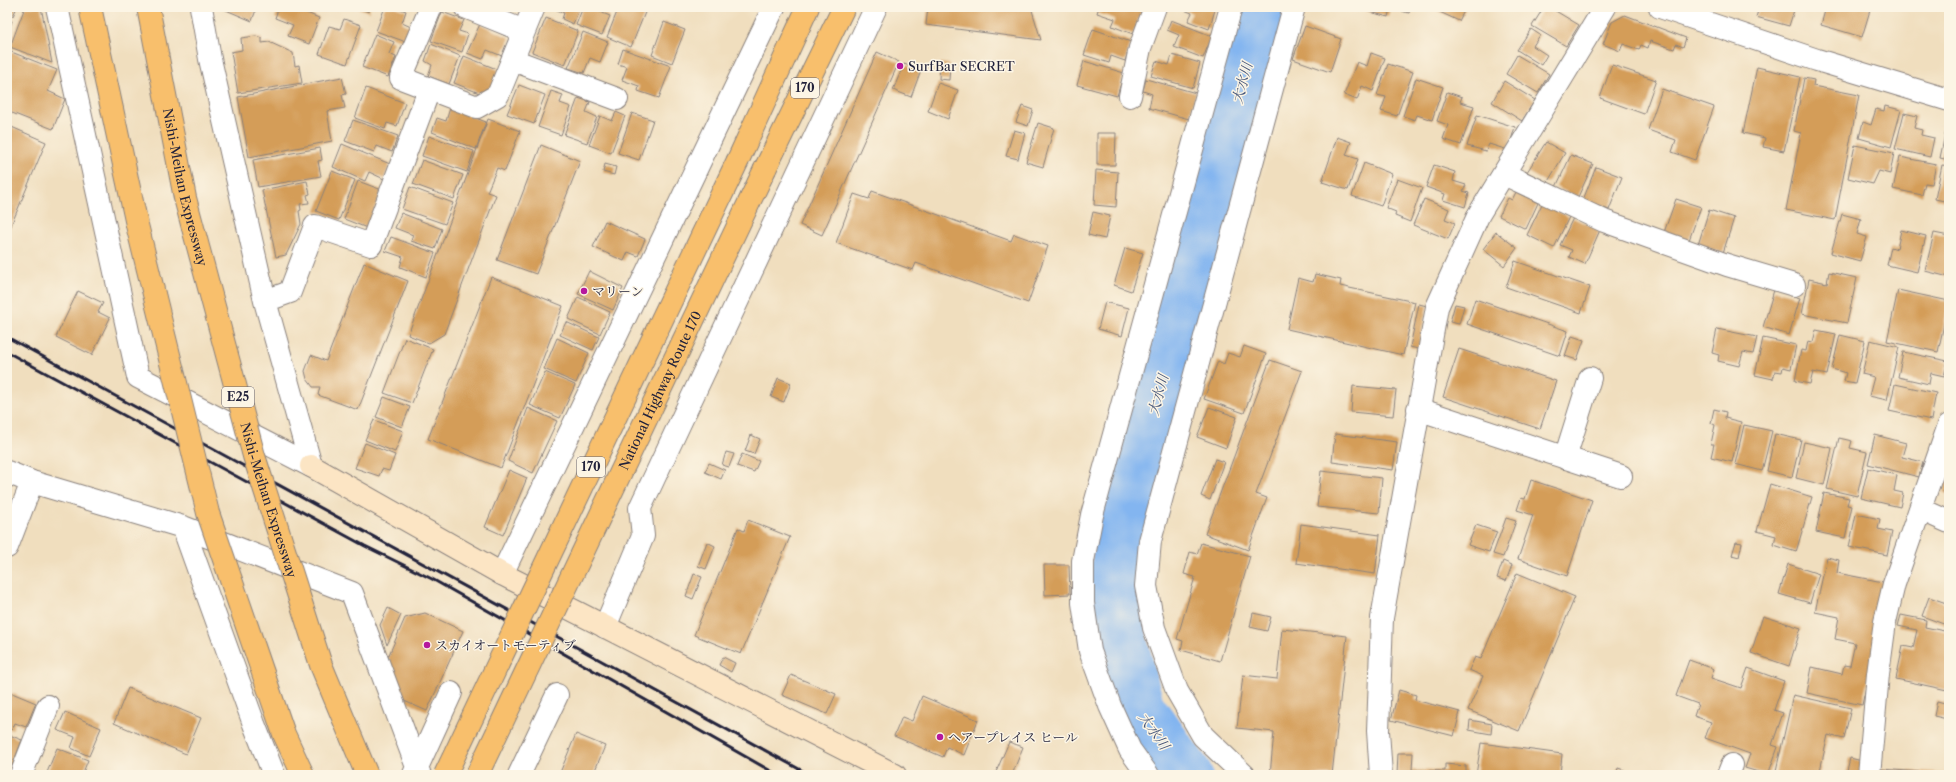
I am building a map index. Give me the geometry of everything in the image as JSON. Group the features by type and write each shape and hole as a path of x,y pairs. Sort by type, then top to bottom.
{"highway":[{"path":"90,7 137,225 208,513 284,734 303,775"},
{"name":"Nishi-Meihan Expressway","path":"148,7 185,198 254,456 321,665 367,775"},
{"name":"170","path":"445,775 738,160 808,7"},
{"name":"National Highway Route 170","path":"477,775 765,169 844,7"}],"street":[{"path":"57,7 138,377 311,466 502,574 895,775"},
{"path":"201,7 210,59 265,301 311,466"},
{"path":"431,7 401,78 429,90 477,107 498,95 534,7"},
{"path":"464,7 524,31"},
{"path":"502,574 774,7"},
{"path":"605,627 643,536 640,508 876,7"},
{"path":"1130,96 1140,48 1156,7"},
{"path":"1148,775 1130,750 1110,706 1090,651 1083,603 1083,561 1092,515 1231,7"},
{"path":"1244,775 1203,736 1177,691 1154,628 1146,586 1150,541 1294,7"},
{"path":"1382,775 1378,731 1382,618 1437,307 1479,214 1605,7"},
{"path":"1660,7 1817,60 1949,100"},
{"path":"513,60 617,99"},
{"path":"265,301 290,292 315,226 372,244 429,90"},
{"path":"1504,174 1604,221 1728,265 1794,285"},
{"path":"1565,458 1590,378"},
{"path":"1418,409 1621,476"},
{"path":"1869,775 1878,674 1885,622 1894,584 1949,425"},
{"path":"7,472 32,482 183,526 352,593 417,772"},
{"path":"7,547 32,482"},
{"path":"1920,509 1949,522"},
{"path":"183,526 254,724 274,775"},
{"path":"417,772 451,693"},
{"path":"519,775 557,695"},
{"path":"21,775 48,706"}],"building":[{"path":"7,7 17,7 13,16 7,13"},
{"path":"25,7 41,7 52,63 10,47"},
{"path":"219,7 257,7 252,21"},
{"path":"279,7 292,7 319,18 309,44 288,36 293,25 275,18"},
{"path":"356,7 370,7 369,12"},
{"path":"385,7 395,7 406,11 402,23 411,27 406,42 376,31"},
{"path":"556,7 580,7 573,24 562,19 564,13 555,9"},
{"path":"583,7 601,8 600,12 610,16 602,35 576,25"},
{"path":"619,7 639,7 646,10 631,47 607,37"},
{"path":"928,7 1031,7 1041,40 926,25"},
{"path":"1099,7 1143,7 1133,34 1112,26 1115,19 1097,13"},
{"path":"1176,7 1216,7 1209,29 1188,21 1192,13"},
{"path":"1360,7 1411,7 1409,13 1390,8 1388,17 1360,9"},
{"path":"1429,7 1466,7 1459,21"},
{"path":"1544,7 1549,7 1579,25 1566,46 1532,26"},
{"path":"1756,7 1795,7 1789,26 1756,17 1759,8"},
{"path":"1826,7 1871,7 1862,37 1821,25"},
{"path":"442,12 464,20 459,31 468,34 462,52 431,41"},
{"path":"1625,15 1686,38 1683,47 1676,44 1674,49 1650,41 1648,48 1641,45 1639,50 1623,44 1620,51 1603,44 1612,22"},
{"path":"546,18 578,31 565,65 532,52"},
{"path":"7,19 12,21 7,34"},
{"path":"344,19 361,25 347,64 319,54 329,26 340,29"},
{"path":"1171,20 1212,36 1203,58 1174,47 1179,35 1167,30"},
{"path":"664,22 685,30 672,63 652,55"},
{"path":"480,24 510,38 502,56 487,50 483,59 467,53"},
{"path":"1305,26 1341,39 1330,72 1293,59"},
{"path":"1093,29 1131,42 1125,61 1111,56 1109,63 1084,55"},
{"path":"1531,29 1540,35 1533,46 1547,55 1541,65 1517,50"},
{"path":"583,32 608,42 600,62 590,58 584,73 568,68"},
{"path":"375,34 394,42 389,54 396,57 388,77 362,67"},
{"path":"256,36 262,38 262,43 269,42 293,53 295,66 299,65 302,83 238,93 231,52 242,50 241,38"},
{"path":"431,44 460,56 449,84 428,76 432,65 425,61"},
{"path":"623,49 671,66 659,98 638,91 639,86 622,80 627,67 618,64"},
{"path":"9,51 57,70 48,91 65,99 53,129 7,111 7,55"},
{"path":"877,52 899,62 822,235 800,225"},
{"path":"1371,53 1385,58 1373,91 1362,86 1357,100 1344,95 1357,62 1367,66"},
{"path":"1172,55 1200,63 1193,88 1151,76 1156,61 1169,65"},
{"path":"1517,55 1549,74 1538,93 1506,74"},
{"path":"464,56 499,70 492,88 482,94 454,83"},
{"path":"1084,61 1124,73 1117,96 1077,85"},
{"path":"940,63 950,64 949,80 939,79"},
{"path":"904,64 921,70 911,97 893,90"},
{"path":"1388,64 1413,72 1397,116 1381,111 1386,97 1377,95"},
{"path":"1612,65 1656,80 1644,114 1600,98"},
{"path":"1757,67 1800,77 1784,151 1763,147 1765,138 1743,133"},
{"path":"342,77 346,94 342,95 345,108 327,111 332,141 249,157 238,97"},
{"path":"1416,78 1443,87 1432,120 1417,115 1415,120 1403,116"},
{"path":"1804,78 1814,80 1813,86 1859,95 1835,220 1786,210 1801,133 1794,131"},
{"path":"1146,79 1196,93 1189,119 1149,108 1152,94 1143,91"},
{"path":"1504,81 1535,100 1522,121 1492,102"},
{"path":"938,83 958,90 948,119 928,111"},
{"path":"519,85 545,95 534,124 507,114"},
{"path":"366,88 405,103 397,126 387,123 385,129 355,118"},
{"path":"1662,89 1714,107 1695,160 1672,152 1676,140 1648,130"},
{"path":"551,91 563,95 560,103 571,107 561,135 538,127"},
{"path":"1447,92 1462,97 1460,102 1474,106 1461,145 1443,139 1448,125 1437,121"},
{"path":"578,98 590,102 586,112 597,117 587,143 564,135"},
{"path":"1022,106 1033,110 1028,126 1016,122"},
{"path":"1885,106 1901,110 1891,147 1859,138 1863,122 1871,125 1876,109 1884,111"},
{"path":"450,108 486,122 476,149 432,132 437,118 446,121"},
{"path":"616,112 625,116 611,153 589,145 600,116 612,121"},
{"path":"632,113 653,120 639,160 618,153"},
{"path":"1904,113 1917,116 1914,128 1922,130 1921,135 1934,138 1930,157 1895,149"},
{"path":"1477,115 1515,127 1508,150 1489,144 1486,151 1467,146"},
{"path":"488,119 520,131 505,171 497,168 487,192 496,195 444,334 429,343 408,335"},
{"path":"353,120 398,136 392,152 377,146 374,152 345,141"},
{"path":"1038,123 1054,128 1043,167 1026,162"},
{"path":"7,125 46,142 7,235"},
{"path":"1014,130 1025,133 1018,159 1006,156"},
{"path":"1946,130 1949,131 1949,160 1940,158"},
{"path":"1097,133 1116,133 1115,165 1097,165"},
{"path":"429,136 474,151 467,172 422,156"},
{"path":"1337,137 1351,142 1346,155 1358,159 1348,190 1322,182"},
{"path":"1546,142 1565,153 1547,183 1527,172"},
{"path":"342,144 390,164 384,179 369,172 365,181 333,167"},
{"path":"541,145 580,161 536,274 497,260"},
{"path":"1855,145 1894,153 1890,174 1879,171 1873,184 1848,178"},
{"path":"320,148 322,160 318,161 321,176 258,187 253,160"},
{"path":"1571,155 1593,164 1578,197 1556,187"},
{"path":"1900,157 1936,164 1932,184 1925,183 1922,195 1893,189"},
{"path":"422,160 463,175 454,199 413,184"},
{"path":"1364,163 1392,174 1381,206 1352,196"},
{"path":"605,164 616,167 614,175 603,172"},
{"path":"1434,165 1455,172 1453,181 1466,185 1463,191 1469,193 1465,207 1443,200 1445,194 1426,187"},
{"path":"1942,165 1949,166 1949,202 1935,199"},
{"path":"1596,167 1622,177 1609,210 1583,200"},
{"path":"1096,170 1118,172 1116,207 1094,205"},
{"path":"332,171 355,180 339,220 316,211"},
{"path":"1397,179 1422,188 1410,222 1395,216 1396,212 1386,208"},
{"path":"307,181 310,194 307,195 309,203 300,204 301,210 299,211 301,224 286,255 276,257 262,190"},
{"path":"358,181 382,190 367,228 344,219"},
{"path":"410,187 453,203 445,224 402,209"},
{"path":"872,191 1011,241 1014,234 1048,246 1028,303 916,263 913,270 836,243 854,194 869,199"},
{"path":"1516,192 1538,203 1526,229 1499,216 1508,198 1512,200"},
{"path":"1424,199 1449,209 1445,219 1455,223 1448,239 1413,225"},
{"path":"1676,199 1701,207 1688,243 1663,235"},
{"path":"1542,204 1569,217 1554,248 1527,235"},
{"path":"1709,210 1734,218 1723,253 1698,245"},
{"path":"1093,212 1110,216 1105,239 1088,235"},
{"path":"401,213 442,229 435,249 411,241 413,235 395,228"},
{"path":"1842,214 1861,219 1857,234 1867,237 1860,261 1831,253"},
{"path":"1573,218 1600,230 1585,264 1569,257 1572,250 1560,245"},
{"path":"605,221 645,239 638,256 628,252 624,261 593,247"},
{"path":"1901,230 1926,236 1917,272 1887,265 1891,247 1897,249"},
{"path":"1496,232 1517,248 1504,266 1483,249"},
{"path":"1934,233 1949,236 1949,277 1925,271"},
{"path":"391,237 435,253 426,277 400,267 403,257 385,251"},
{"path":"1125,248 1143,253 1131,291 1114,285"},
{"path":"1515,261 1590,287 1581,313 1506,287"},
{"path":"364,263 408,281 358,410 318,395 320,387 313,387 307,379 305,371 311,355 326,361"},
{"path":"589,271 623,288 613,310 578,294"},
{"path":"1829,272 1857,278 1847,323 1802,314 1809,279 1827,283"},
{"path":"1315,274 1341,280 1340,286 1415,302 1403,355 1287,329 1298,278 1313,282"},
{"path":"491,277 563,306 501,468 428,439"},
{"path":"1774,290 1800,298 1789,335 1763,327"},
{"path":"1898,290 1949,301 1938,352 1887,341"},
{"path":"78,291 103,303 98,312 110,318 92,355 56,337"},
{"path":"578,297 610,312 600,334 568,319"},
{"path":"1475,299 1568,331 1560,356 1467,324"},
{"path":"1105,302 1129,308 1122,336 1098,329"},
{"path":"1419,304 1427,306 1418,349 1410,347"},
{"path":"1455,304 1464,306 1459,324 1450,322"},
{"path":"566,322 599,337 593,350 560,335"},
{"path":"1717,329 1757,337 1753,354 1743,352 1739,366 1718,361 1719,355 1712,353"},
{"path":"1816,330 1836,334 1827,375 1813,372 1810,384 1795,381 1801,350 1806,351 1808,341 1813,342"},
{"path":"1840,335 1865,341 1855,383 1844,381 1846,373 1832,369"},
{"path":"1572,336 1584,340 1577,360 1565,356"},
{"path":"405,338 433,349 412,403 384,393"},
{"path":"557,338 589,353 576,383 544,369"},
{"path":"1763,338 1796,345 1791,369 1783,367 1782,372 1775,371 1773,379 1755,375"},
{"path":"1870,340 1899,347 1887,400 1869,396 1874,377 1862,374"},
{"path":"1244,346 1266,354 1244,413 1204,399 1218,361 1224,364 1228,353 1240,357"},
{"path":"1459,349 1556,381 1540,429 1443,397"},
{"path":"1903,352 1948,361 1944,376 1931,373 1929,384 1898,377"},
{"path":"1270,360 1302,371 1256,494 1267,498 1248,550 1205,534"},
{"path":"545,372 575,385 560,418 530,405"},
{"path":"778,378 791,383 784,402 771,397"},
{"path":"1895,384 1936,393 1931,420 1889,411"},
{"path":"1353,386 1396,390 1393,416 1351,412"},
{"path":"384,397 410,407 402,427 376,417"},
{"path":"1209,407 1237,417 1226,448 1197,437"},
{"path":"528,408 557,421 533,473 508,461"},
{"path":"1714,409 1726,412 1725,418 1741,422 1732,462 1711,457 1714,444 1711,444 1715,425 1711,423"},
{"path":"374,420 403,431 395,452 365,440"},
{"path":"1744,425 1772,431 1762,471 1735,464"},
{"path":"1335,434 1397,442 1393,470 1332,462"},
{"path":"1775,434 1801,440 1792,477 1767,471"},
{"path":"751,435 760,439 754,454 745,451"},
{"path":"1875,435 1906,443 1902,457 1923,462 1919,477 1868,464"},
{"path":"1839,438 1852,441 1850,448 1867,452 1857,496 1827,489"},
{"path":"1804,442 1832,448 1824,485 1796,478"},
{"path":"365,443 395,455 389,471 382,469 379,476 355,468"},
{"path":"726,452 734,454 729,467 722,465"},
{"path":"742,454 759,461 754,472 737,466"},
{"path":"1215,459 1224,462 1210,500 1201,496"},
{"path":"709,463 725,470 721,479 705,472"},
{"path":"1868,468 1897,475 1894,491 1903,493 1900,507 1861,498"},
{"path":"509,470 527,478 503,535 485,527"},
{"path":"1321,471 1382,478 1379,513 1317,507"},
{"path":"1949,475 1949,495 1943,492"},
{"path":"1531,480 1592,500 1567,576 1518,559 1533,515 1517,510 1521,498 1525,499"},
{"path":"1770,484 1812,497 1796,552 1774,545 1776,536 1757,531"},
{"path":"1824,493 1849,498 1847,505 1852,506 1845,538 1816,532"},
{"path":"1856,514 1880,519 1878,529 1892,532 1887,555 1849,547"},
{"path":"1506,518 1516,521 1503,557 1493,554"},
{"path":"748,520 790,537 741,654 694,635 738,528 744,531"},
{"path":"1301,524 1380,535 1375,574 1296,563"},
{"path":"1476,525 1497,532 1489,552 1468,545"},
{"path":"707,542 715,546 706,569 698,566"},
{"path":"1736,542 1742,543 1739,557 1732,555"},
{"path":"1201,543 1250,556 1220,661 1181,650 1183,641 1177,639 1195,577 1184,574 1190,552 1197,554"},
{"path":"1827,557 1839,560 1837,573 1888,583 1862,705 1807,693 1812,667 1842,674 1844,665 1850,666 1855,643 1835,639 1839,617 1815,612"},
{"path":"1503,561 1512,565 1506,581 1497,578"},
{"path":"1788,564 1819,574 1810,603 1779,594"},
{"path":"1044,565 1069,565 1070,594 1045,595"},
{"path":"1517,573 1575,597 1519,731 1468,710 1483,676 1469,670 1475,657 1481,659"},
{"path":"694,574 702,577 693,599 686,596"},
{"path":"1929,597 1949,604 1949,626 1922,616"},
{"path":"388,608 401,615 387,645 380,625"},
{"path":"425,613 463,631 427,711 402,700 388,657 405,618"},
{"path":"1253,613 1271,617 1267,631 1250,627"},
{"path":"1901,615 1926,620 1925,627 1949,632 1949,680 1947,690 1896,679 1903,646 1913,648 1917,630 1898,626"},
{"path":"1763,616 1801,628 1789,666 1751,653"},
{"path":"1282,629 1347,636 1332,775 1270,775 1274,732 1237,728 1243,675 1277,679"},
{"path":"723,657 735,663 731,672 719,665"},
{"path":"1689,660 1714,669 1711,678 1741,688 1748,668 1784,681 1774,710 1783,713 1772,745 1778,747 1768,775 1745,768 1750,754 1705,738 1711,722 1694,716 1698,704 1676,696"},
{"path":"791,675 836,694 827,714 782,695"},
{"path":"128,688 201,718 186,754 114,723"},
{"path":"1399,690 1416,695 1415,700 1460,712 1454,736 1391,720"},
{"path":"12,693 36,703 26,727 15,723 12,730 7,728 7,705"},
{"path":"1793,695 1851,708 1844,739 1828,735 1819,775 1775,775"},
{"path":"922,696 978,720 964,755 947,747 943,757 894,736 902,717 912,721"},
{"path":"1937,701 1949,704 1947,719 1934,716"},
{"path":"65,712 101,728 89,756 71,748 75,737 57,730"},
{"path":"1470,720 1492,724 1491,734 1469,730"},
{"path":"7,734 22,740 12,766 7,764"},
{"path":"576,734 605,746 593,775 559,775"},
{"path":"1009,742 1023,747 1012,775 1004,775 996,772"},
{"path":"1481,743 1562,754 1560,775 1476,775"},
{"path":"57,748 88,760 82,775 46,775"},
{"path":"1398,753 1413,753 1412,770 1445,771 1445,764 1466,766 1466,775 1397,775"},
{"path":"1850,758 1862,761 1859,775 1846,775"},
{"path":"1618,768 1639,775 1616,775"},
{"path":"1882,769 1946,774 1946,775 1881,775"}],"waterway":[{"name":"大水川","path":"1186,775 1138,708 1122,646 1115,589 1122,527 1263,7"}],"railway":[{"path":"7,337 810,775"},
{"path":"7,352 365,546 432,579 778,775"}],"place":[{"name":"SurfBar SECRET","path":"900,66"},
{"name":"マリーン","path":"584,291"},
{"name":"スカイオートモーティブ","path":"427,645"},
{"name":"ヘアープレイス ヒール","path":"940,737"}]}
